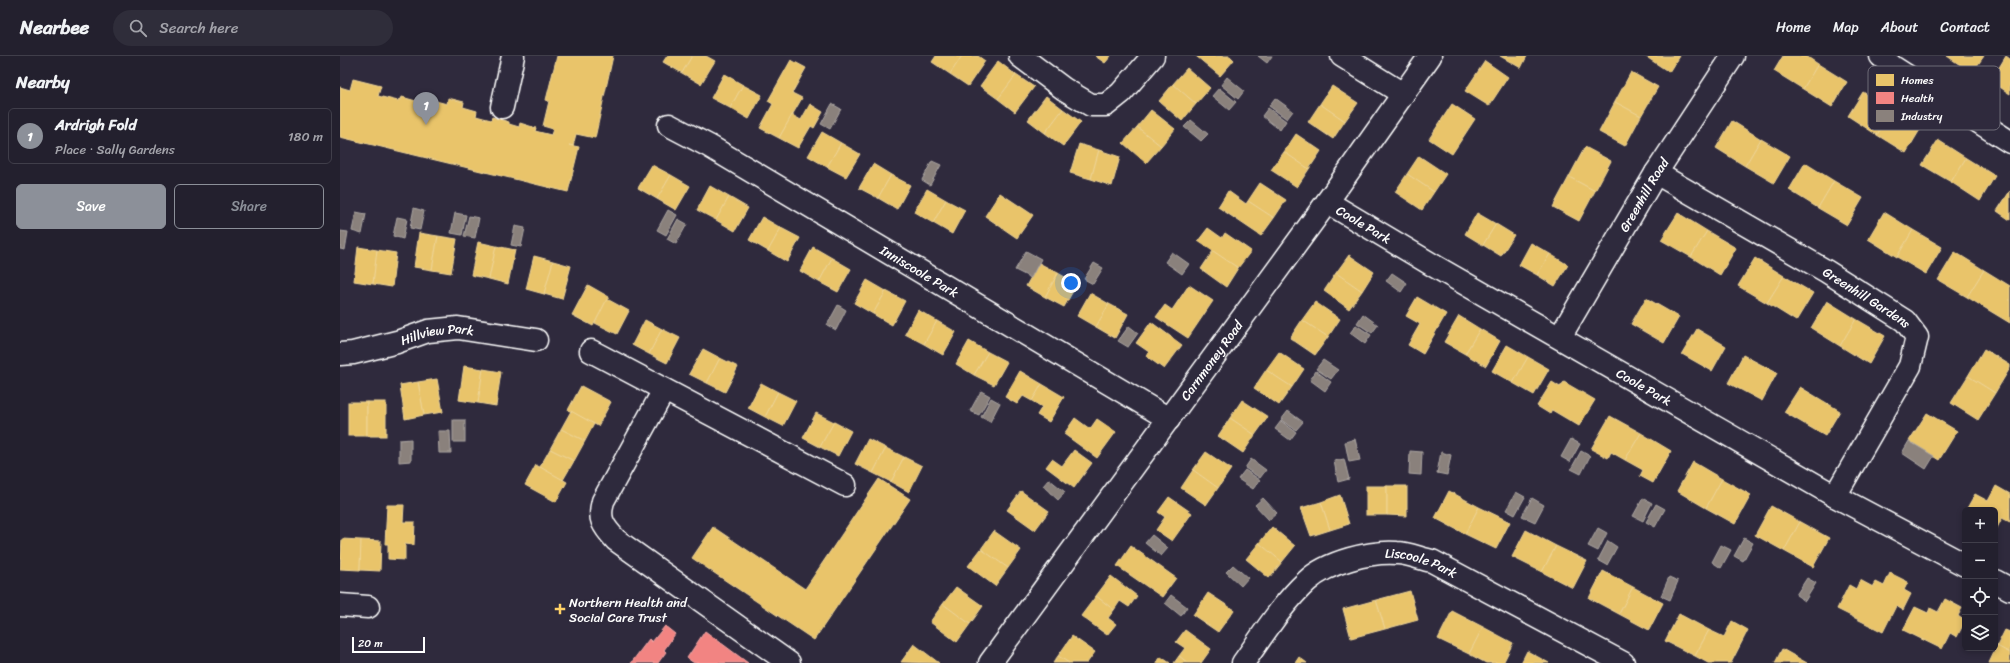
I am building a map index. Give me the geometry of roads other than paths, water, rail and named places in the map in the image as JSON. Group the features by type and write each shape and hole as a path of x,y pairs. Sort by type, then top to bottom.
{"street":[{"path":"502,107 513,56"},
{"path":"1020,56 1064,90 1091,105 1106,105 1121,93 1153,56"},
{"path":"1342,56 1403,94"},
{"name":"Carnmoney Road","path":"990,663 1327,202 1430,56"},
{"name":"Greenhill Road","path":"1560,337 1656,173 1733,56"},
{"path":"1881,56 1892,66"},
{"name":"Inniscoole Park","path":"668,125 709,146 1169,418"},
{"path":"1991,130 2010,142"},
{"name":"Greenhill Gardens","path":"1656,173 1826,271 1905,320 1917,337 1910,366 1835,496"},
{"name":"Coole Park","path":"1327,202 1436,267 1835,496 1962,563"},
{"name":"Hillview Park","path":"340,354 353,353 397,342 428,331 458,328 536,340"},
{"path":"591,350 845,485"},
{"path":"664,390 603,501 600,512 604,527 616,540 789,663"},
{"name":"Liscoole Park","path":"1243,663 1284,606 1308,579 1337,563 1370,554 1398,553 1432,561 1623,663"},
{"path":"1998,583 2010,589"},
{"path":"340,605 368,607"}],"place":[{"name":"Ardrigh Fold","path":"426,125"},
{"name":"Northern Health and Social Care Trust","path":"560,609"}]}
